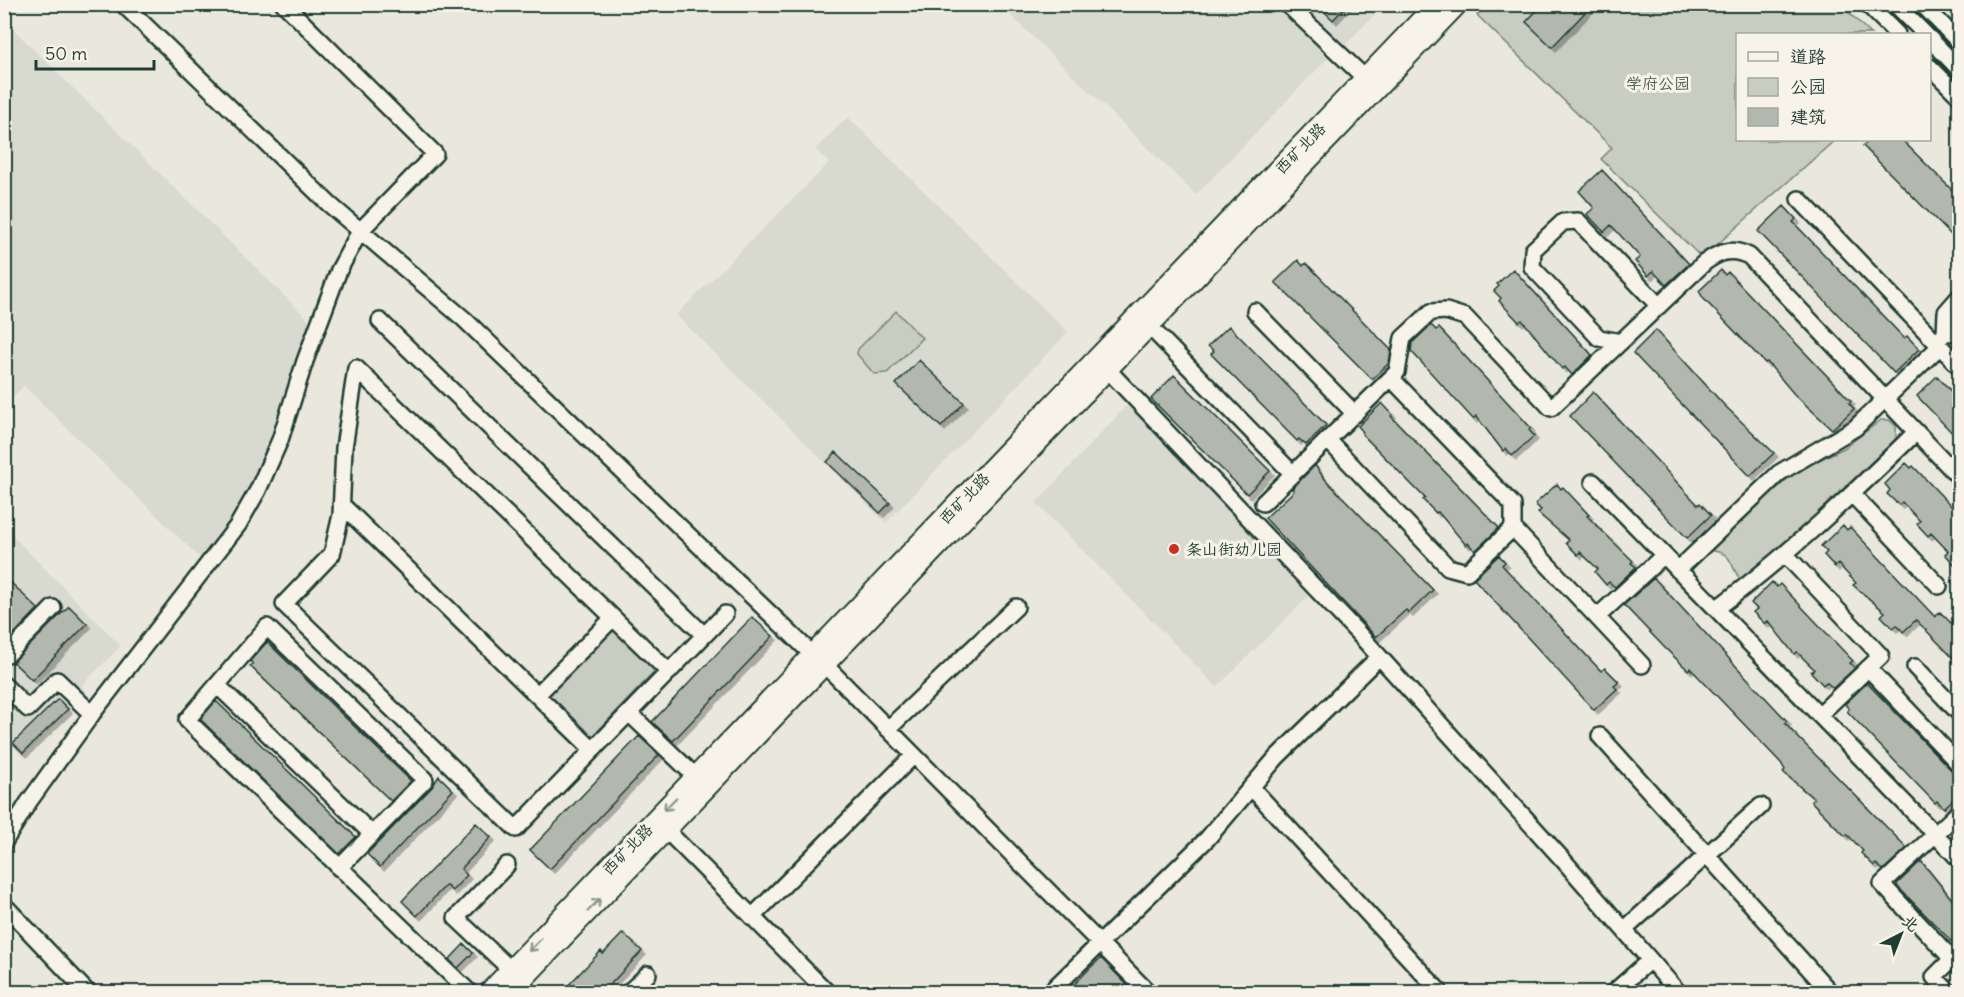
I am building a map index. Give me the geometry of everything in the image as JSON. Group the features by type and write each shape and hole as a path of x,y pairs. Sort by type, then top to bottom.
{"main road":[{"name":"西矿北路","path":"510,993 666,830 819,660 1437,4"},
{"name":"西矿北路","path":"490,993 696,777 819,660 1107,369 1457,4"}],"street":[{"path":"123,4 329,204 464,319 819,660 1148,993"},
{"path":"4,843 28,803 92,714 212,561 250,506 280,440 304,361 339,270 360,231 435,154 284,4"},
{"path":"1287,4 1366,79"},
{"path":"1867,4 1896,33"},
{"path":"1895,4 1924,33"},
{"path":"1922,4 1959,43"},
{"path":"1931,41 1959,70"},
{"path":"1931,69 1959,97"},
{"path":"1799,199 1945,338 1959,367"},
{"path":"1621,342 1599,338 1532,267 1533,249 1563,222 1578,221 1659,306"},
{"path":"1263,503 1391,378 1401,363 1403,339 1431,312 1446,311 1465,317 1551,408 1715,255 1729,251 1749,256 1959,478"},
{"path":"1678,570 1779,473 1842,438 1885,400 1945,338 1946,312 1959,296"},
{"path":"1256,311 1355,414"},
{"path":"380,321 704,635"},
{"path":"1149,326 1293,474"},
{"path":"669,672 356,368 344,448 341,504 332,554 284,604 516,829 629,712 669,672 725,614"},
{"path":"1107,369 1379,657 1678,993"},
{"path":"1391,378 1513,505 1513,528 1642,665"},
{"path":"1716,609 1786,555 1916,432"},
{"path":"1328,440 1448,567 1467,572 1513,528"},
{"path":"1593,482 1959,860"},
{"path":"1852,494 1939,586"},
{"path":"341,504 593,750"},
{"path":"1597,617 1664,555"},
{"path":"1786,555 1881,656 1819,715"},
{"path":"888,729 1016,607"},
{"path":"6,654 53,608"},
{"path":"537,695 613,618"},
{"path":"339,868 425,780 267,627 187,720 339,868 469,993"},
{"path":"1050,993 1207,838 1277,757 1379,657"},
{"path":"1914,667 1959,714"},
{"path":"1868,668 1959,765"},
{"path":"4,686 28,709 57,680 92,714"},
{"path":"217,685 372,834"},
{"path":"629,712 696,777"},
{"path":"1600,736 1830,993"},
{"path":"752,916 914,755"},
{"path":"1251,787 1440,993"},
{"path":"1624,930 1761,806"},
{"path":"1949,993 1934,977 1952,959 1882,884 1959,811"},
{"path":"666,830 827,993"},
{"path":"507,865 456,918 511,970"},
{"path":"4,905 87,993"},
{"path":"1614,993 1650,960"}],"shaded area":[{"path":"1000,5 1274,5 1329,57 1196,195"},
{"path":"1302,5 1384,5 1345,45"},
{"path":"4,20 311,322 248,496 202,560 24,386 7,403 5,400"},
{"path":"848,117 1068,332 886,523 676,315 829,163 815,149"},
{"name":"条山街幼儿园","path":"1127,405 1310,595 1217,687 1036,503"},
{"path":"4,527 121,646 81,686 87,693 23,756 5,738"}],"green space":[{"name":"学府公园","path":"1488,4 1841,5 1870,33 1736,33 1736,141 1834,141 1702,258 1601,159 1612,148 1477,15"},
{"path":"896,311 922,338 887,373 874,374 857,354 858,349"},
{"path":"1881,420 1889,420 1896,426 1896,440 1837,497 1741,580 1728,558 1720,552 1713,551 1712,547 1796,471 1844,448"},
{"path":"612,628 656,670 592,737 548,694"}],"building":[{"path":"1317,4 1348,4 1333,20"},
{"path":"1543,4 1593,4 1552,47 1526,22"},
{"path":"1868,141 1903,141 1959,197 1959,243 1863,146"},
{"path":"1602,170 1689,264 1666,285 1653,271 1648,276 1635,261 1640,257 1611,225 1604,232 1587,214 1594,208 1579,191"},
{"path":"1784,206 1796,219 1793,222 1904,338 1907,336 1919,349 1894,373 1758,231"},
{"path":"1298,260 1303,266 1306,263 1391,350 1389,363 1372,379 1275,282"},
{"path":"1513,269 1592,355 1572,375 1565,367 1562,369 1522,320 1519,322 1499,301 1501,298 1494,291 1499,286 1497,284"},
{"path":"1721,270 1725,275 1728,272 1851,401 1849,403 1854,409 1832,429 1794,394 1767,362 1765,363 1703,298 1699,291"},
{"path":"1431,325 1436,330 1439,328 1531,428 1529,430 1534,436 1512,456 1506,448 1503,451 1476,416 1473,419 1411,351 1412,343"},
{"path":"1229,326 1326,425 1306,445 1299,439 1297,441 1211,354 1214,351 1208,346"},
{"path":"1656,330 1723,404 1774,453 1750,476 1633,353"},
{"path":"919,360 964,403 941,427 896,384"},
{"path":"1174,375 1270,471 1247,494 1151,399"},
{"path":"1937,376 1959,400 1959,440 1917,396"},
{"path":"1593,392 1698,505 1700,503 1711,515 1687,538 1570,416"},
{"path":"1382,403 1392,414 1391,416 1499,528 1475,551 1468,543 1466,545 1438,512 1436,513 1423,500 1425,498 1362,434 1358,426"},
{"path":"836,452 890,503 880,513 827,462"},
{"path":"1906,463 1911,468 1913,466 1959,514 1959,569 1945,554 1948,551 1931,533 1928,536 1917,524 1920,521 1902,502 1899,505 1887,494 1890,490 1885,484"},
{"path":"1315,465 1324,478 1433,590 1409,613 1406,610 1376,637 1265,518 1294,491 1292,489"},
{"path":"1557,484 1561,489 1563,487 1589,515 1587,516 1633,561 1631,563 1636,567 1615,587 1609,582 1606,585 1595,572 1598,569 1580,552 1578,555 1566,543 1569,540 1538,513 1541,510 1535,504"},
{"path":"1843,525 1847,530 1850,527 1935,617 1940,612 1959,631 1959,664 1916,620 1903,632 1897,625 1893,628 1881,616 1885,612 1853,585 1856,583 1838,564 1835,567 1824,555 1827,552 1821,546"},
{"path":"1499,555 1505,562 1502,565 1601,671 1605,668 1619,682 1614,686 1617,689 1594,710 1474,579"},
{"path":"4,576 38,609 13,635 4,627"},
{"path":"1654,578 1787,721 1785,723 1790,729 1907,848 1883,870 1876,864 1874,866 1861,853 1863,851 1847,834 1845,836 1811,801 1814,799 1783,772 1785,770 1781,763 1762,743 1690,668 1688,670 1624,605"},
{"path":"1772,582 1777,587 1780,584 1853,661 1850,663 1855,668 1833,688 1826,682 1823,685 1811,672 1814,669 1797,652 1794,654 1768,621 1765,624 1753,612 1757,609 1751,603"},
{"path":"69,606 87,624 32,680 13,662"},
{"path":"752,617 773,636 673,741 652,722"},
{"path":"267,642 411,781 391,801 250,666 253,664 250,661"},
{"path":"1867,683 1959,778 1959,794 1944,808 1937,801 1935,803 1847,711 1849,709 1845,704"},
{"path":"58,699 68,709 23,753 13,743"},
{"path":"216,701 356,837 339,854 200,719"},
{"path":"639,736 659,755 550,869 530,850"},
{"path":"439,776 453,790 380,867 367,854 432,787"},
{"path":"476,823 491,837 461,869 467,875 452,891 446,885 417,916 402,901"},
{"path":"1921,861 1959,908 1959,949 1898,887 1897,884"},
{"path":"623,933 642,951 602,993 561,993 601,951 603,954"},
{"path":"464,944 473,953 458,968 449,960"},
{"path":"1101,958 1135,993 1066,993 1090,968"}],"place":[{"name":"条山街幼儿园","path":"1174,549"}]}
